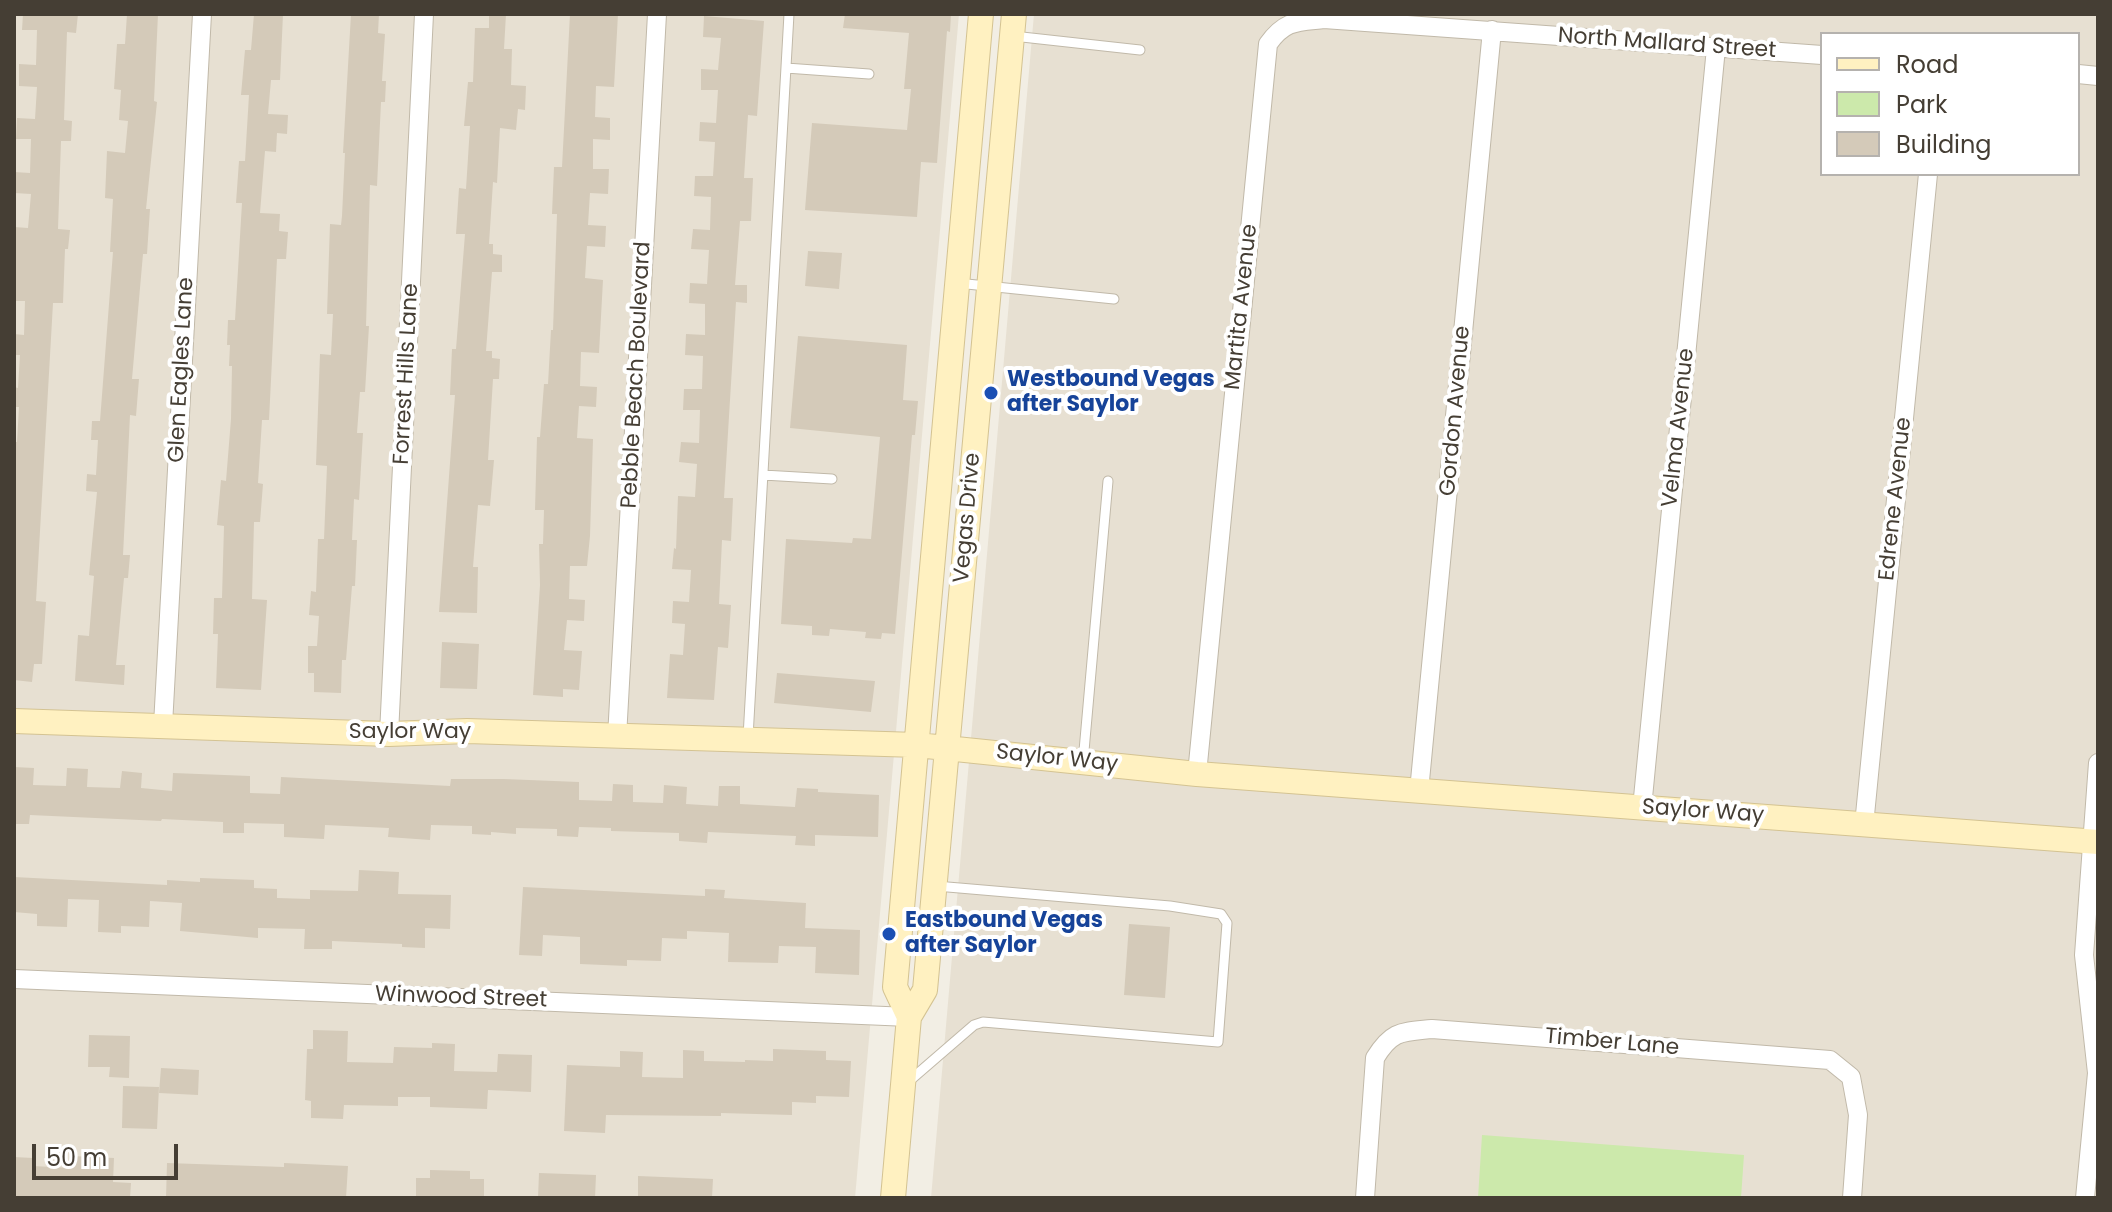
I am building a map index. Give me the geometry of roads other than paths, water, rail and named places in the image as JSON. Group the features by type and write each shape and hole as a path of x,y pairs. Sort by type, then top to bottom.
{"main road":[{"name":"Vegas Drive","path":"909,1017 895,987 981,14"},
{"name":"Vegas Drive","path":"893,1198 909,1017 925,990 1013,25"},
{"name":"Saylor Way","path":"14,721 389,734 467,731 917,745 1197,774 2094,842"}],"street":[{"name":"Glen Eagles Lane","path":"163,725 202,14"},
{"name":"Forrest Hills Lane","path":"389,734 424,14"},
{"name":"Pebble Beach Boulevard","path":"617,737 657,14"},
{"name":"North Mallard Street","path":"1276,32 1289,22 1324,19 1820,55"},
{"name":"Gordon Avenue","path":"1419,791 1492,30"},
{"name":"Martita Avenue","path":"1197,774 1268,44 1276,32"},
{"name":"Velma Avenue","path":"1642,808 1716,48"},
{"name":"Edrene Avenue","path":"1864,825 1928,176"},
{"path":"2085,1198 2097,1073 2084,955 2098,763"},
{"name":"Winwood Street","path":"14,979 909,1017"},
{"name":"Timber Lane","path":"1365,1198 1375,1058 1384,1043 1396,1033 1432,1029 1830,1060 1843,1067 1851,1077 1858,1115 1852,1198"}],"lane":[{"path":"748,741 789,14"},
{"path":"1013,25 1140,50"},
{"path":"786,68 869,74"},
{"path":"957,283 1114,299"},
{"path":"763,475 832,479"},
{"path":"1083,762 1108,481"},
{"path":"903,1087 974,1025 983,1022 1218,1042 1227,923 1221,914 1170,906 935,886"}],"place":[{"name":"Westbound Vegas after Saylor","path":"991,393"},
{"name":"Eastbound Vegas after Saylor","path":"889,934"}]}
